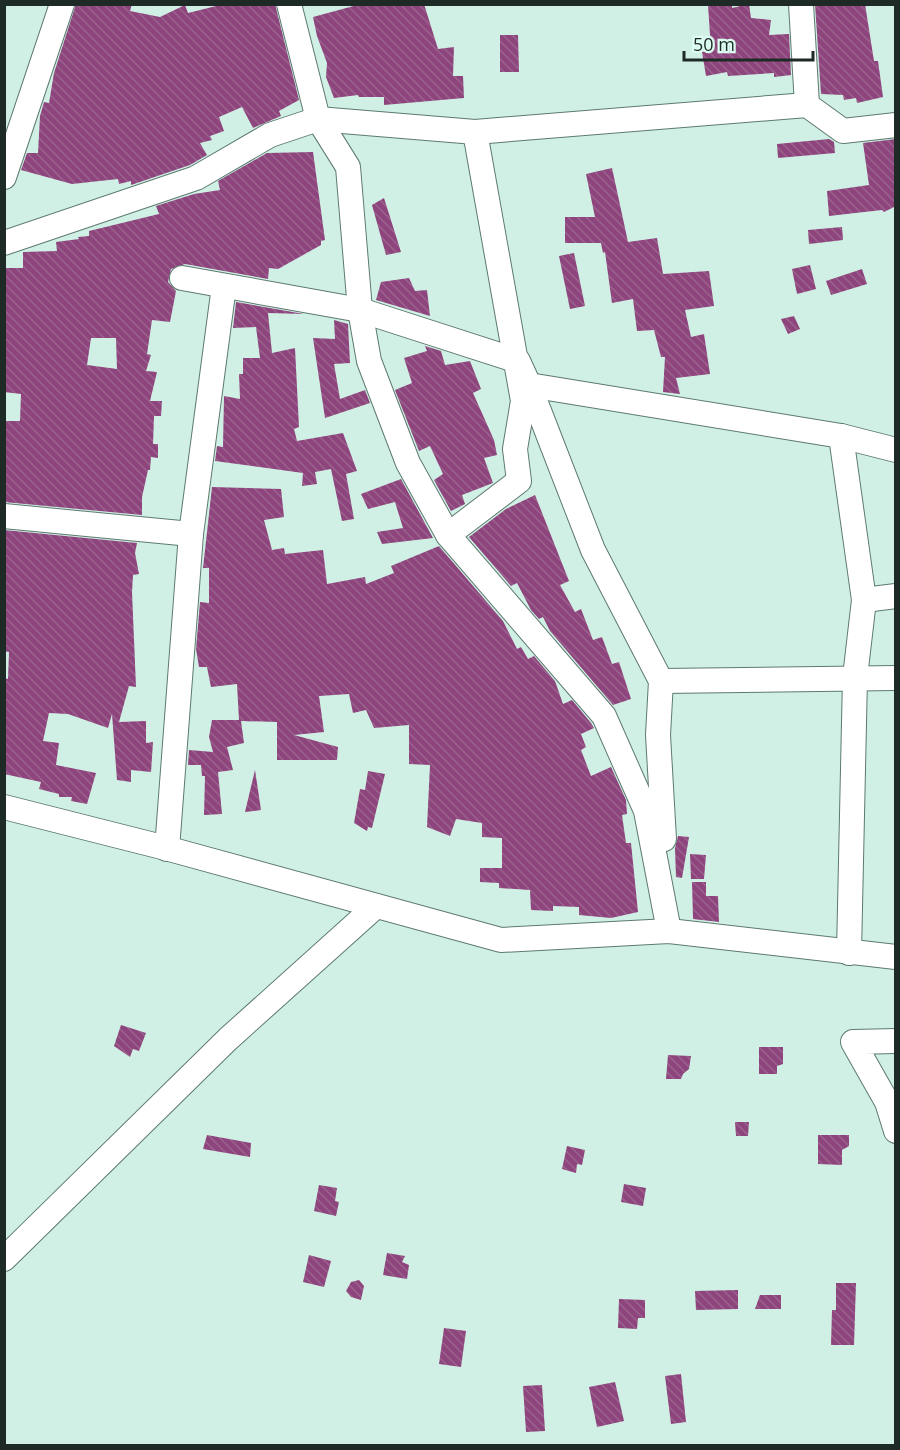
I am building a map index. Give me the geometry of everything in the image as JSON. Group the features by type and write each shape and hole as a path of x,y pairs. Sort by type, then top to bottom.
{"street":[{"path":"4,177 62,4"},
{"path":"289,4 318,119 348,167 360,310 369,361 408,463 448,535 604,716 645,811 669,931"},
{"path":"801,4 807,105"},
{"path":"4,243 196,178 270,135 318,119 475,132 807,105 843,131 896,125"},
{"path":"448,535 519,482 515,449 523,401 518,361 475,132"},
{"path":"182,278 360,310 518,361 593,550 662,681 658,735 669,931"},
{"path":"167,849 191,534 224,286"},
{"path":"529,385 841,436 896,450"},
{"path":"841,436 864,600 855,677 849,953"},
{"path":"4,516 191,534"},
{"path":"864,600 896,596"},
{"path":"662,681 896,678"},
{"path":"4,807 501,940 669,931 896,957"},
{"path":"4,1259 228,1038 376,906"},
{"path":"896,1041 852,1042 887,1102 896,1131"}],"building":[{"path":"76,4 132,4 130,11 160,17 185,5 188,13 224,4 275,4 299,100 279,111 281,116 253,128 242,107 219,117 224,131 210,136 212,140 200,143 207,155 190,165 131,185 131,181 119,184 118,179 72,184 21,170 27,153 38,153 40,116 44,102 49,103 54,73"},
{"path":"361,4 424,4 438,49 454,47 453,76 463,76 464,98 384,105 384,97 359,97 358,95 334,98 326,77 327,63 313,17"},
{"path":"749,4 751,18 771,20 769,35 789,34 791,75 774,77 774,73 728,76 727,72 706,76 702,52 711,50 708,5 732,5 732,8"},
{"path":"815,4 865,4 874,61 878,61 883,97 857,103 856,98 844,100 843,95 821,94"},
{"path":"500,35 518,35 519,72 500,72"},
{"path":"829,139 834,142 835,153 778,158 777,144"},
{"path":"896,139 896,206 884,212 882,210 829,216 827,191 869,185 863,143"},
{"path":"313,152 325,240 321,241 321,245 278,269 269,268 268,279 185,264 171,269 168,282 176,291 170,322 152,320 147,354 151,355 146,371 157,372 150,401 162,401 161,416 154,416 153,444 158,444 158,458 151,457 150,470 148,470 142,497 142,515 4,502 4,421 20,421 21,394 4,392 4,268 23,268 23,252 57,251 56,242 79,239 78,237 89,236 89,231 159,214 156,206 194,194 220,190 218,181 267,153","holes":["91,338 116,338 117,369 87,365"]},
{"path":"612,168 628,242 657,238 663,274 709,271 714,306 685,310 691,337 704,334 710,374 676,378 680,394 663,392 665,357 661,357 654,330 637,331 633,299 612,303 605,252 603,253 601,243 565,243 565,217 595,217 586,174"},
{"path":"384,198 401,252 386,255 372,205"},
{"path":"842,227 843,240 809,244 808,230"},
{"path":"574,253 585,306 570,309 559,256"},
{"path":"810,265 816,289 797,294 792,269"},
{"path":"862,269 867,284 831,295 826,281"},
{"path":"409,278 415,291 427,290 430,316 376,300 381,282"},
{"path":"236,302 304,314 268,313 272,353 295,348 299,427 294,429 297,441 343,433 357,471 346,474 354,519 342,521 331,469 315,472 317,484 302,486 303,473 215,461 217,446 223,447 224,396 240,399 239,374 243,374 243,358 260,358 256,327 233,328"},
{"path":"794,316 800,329 788,334 781,319"},
{"path":"334,320 348,324 350,363 334,364 340,399 365,390 370,403 325,418 313,338 335,339"},
{"path":"425,346 441,351 445,365 470,361 481,389 473,393 494,440 497,455 484,458 493,483 462,495 465,504 451,511 434,480 443,474 430,446 419,451 395,390 412,383 404,358 427,351"},
{"path":"401,479 433,538 382,544 377,532 403,528 395,502 368,509 361,494"},
{"path":"212,487 281,489 284,517 264,520 272,550 284,548 285,554 323,550 327,584 365,577 366,584 394,573 391,566 439,546 503,621 517,649 521,647 528,659 534,656 555,681 563,704 572,700 594,728 581,734 586,747 581,750 591,776 611,767 626,800 627,814 622,815 626,843 631,843 638,912 611,918 579,915 579,907 553,906 553,911 531,910 530,890 499,888 499,883 480,882 480,868 502,868 502,838 482,837 482,823 456,819 450,836 427,827 430,765 409,764 409,725 374,728 366,710 353,713 349,694 319,696 324,732 294,735 338,747 337,760 277,760 277,722 241,721 244,743 227,747 233,770 218,772 222,814 204,815 205,776 202,776 201,765 188,765 189,750 213,752 209,737 212,720 239,720 237,684 211,687 207,667 199,667 196,649 200,602 209,603 209,568 203,568"},
{"path":"535,495 569,581 560,585 575,612 581,609 593,640 602,637 612,664 619,662 631,699 613,705 550,631 543,617 539,619 531,610 517,583 511,586 469,537 506,509"},
{"path":"4,530 137,543 135,553 139,574 133,575 132,592 136,687 129,686 119,722 146,721 146,743 153,742 151,772 131,770 131,782 117,780 112,714 108,728 68,714 49,713 43,741 59,743 56,765 96,773 87,804 71,801 72,797 59,797 59,794 39,789 41,782 4,774 4,678 8,679 9,652 4,651"},
{"path":"255,770 261,810 245,812"},
{"path":"368,771 385,774 372,828 368,827 367,831 354,823 360,789 365,790"},
{"path":"678,836 689,837 682,878 676,877 675,848"},
{"path":"690,854 706,855 704,879 691,879"},
{"path":"692,882 706,882 706,896 718,896 719,922 693,919"},
{"path":"121,1025 146,1033 139,1051 133,1049 130,1057 114,1046"},
{"path":"759,1047 783,1047 783,1064 777,1066 777,1074 759,1074"},
{"path":"668,1055 691,1056 689,1069 681,1079 666,1079"},
{"path":"735,1122 749,1122 748,1136 736,1136"},
{"path":"207,1135 251,1143 250,1157 203,1149"},
{"path":"818,1135 849,1135 849,1146 842,1150 842,1165 818,1164"},
{"path":"567,1146 585,1150 582,1165 577,1164 576,1173 562,1169"},
{"path":"624,1184 646,1188 643,1206 621,1202"},
{"path":"319,1185 337,1188 335,1201 339,1202 336,1216 314,1211"},
{"path":"387,1253 405,1256 402,1262 409,1265 407,1279 383,1275"},
{"path":"309,1255 331,1261 324,1287 303,1282"},
{"path":"359,1280 364,1286 361,1300 351,1297 346,1291 351,1282"},
{"path":"836,1283 856,1283 854,1345 831,1345 832,1310 836,1310"},
{"path":"738,1290 738,1309 696,1310 695,1291"},
{"path":"760,1295 781,1295 781,1309 755,1309"},
{"path":"619,1299 645,1300 645,1318 638,1318 637,1329 618,1328"},
{"path":"444,1328 466,1331 461,1367 439,1364"},
{"path":"681,1374 686,1422 671,1424 665,1376"},
{"path":"615,1382 624,1421 597,1427 589,1387"},
{"path":"542,1385 545,1431 526,1432 523,1386"}]}
